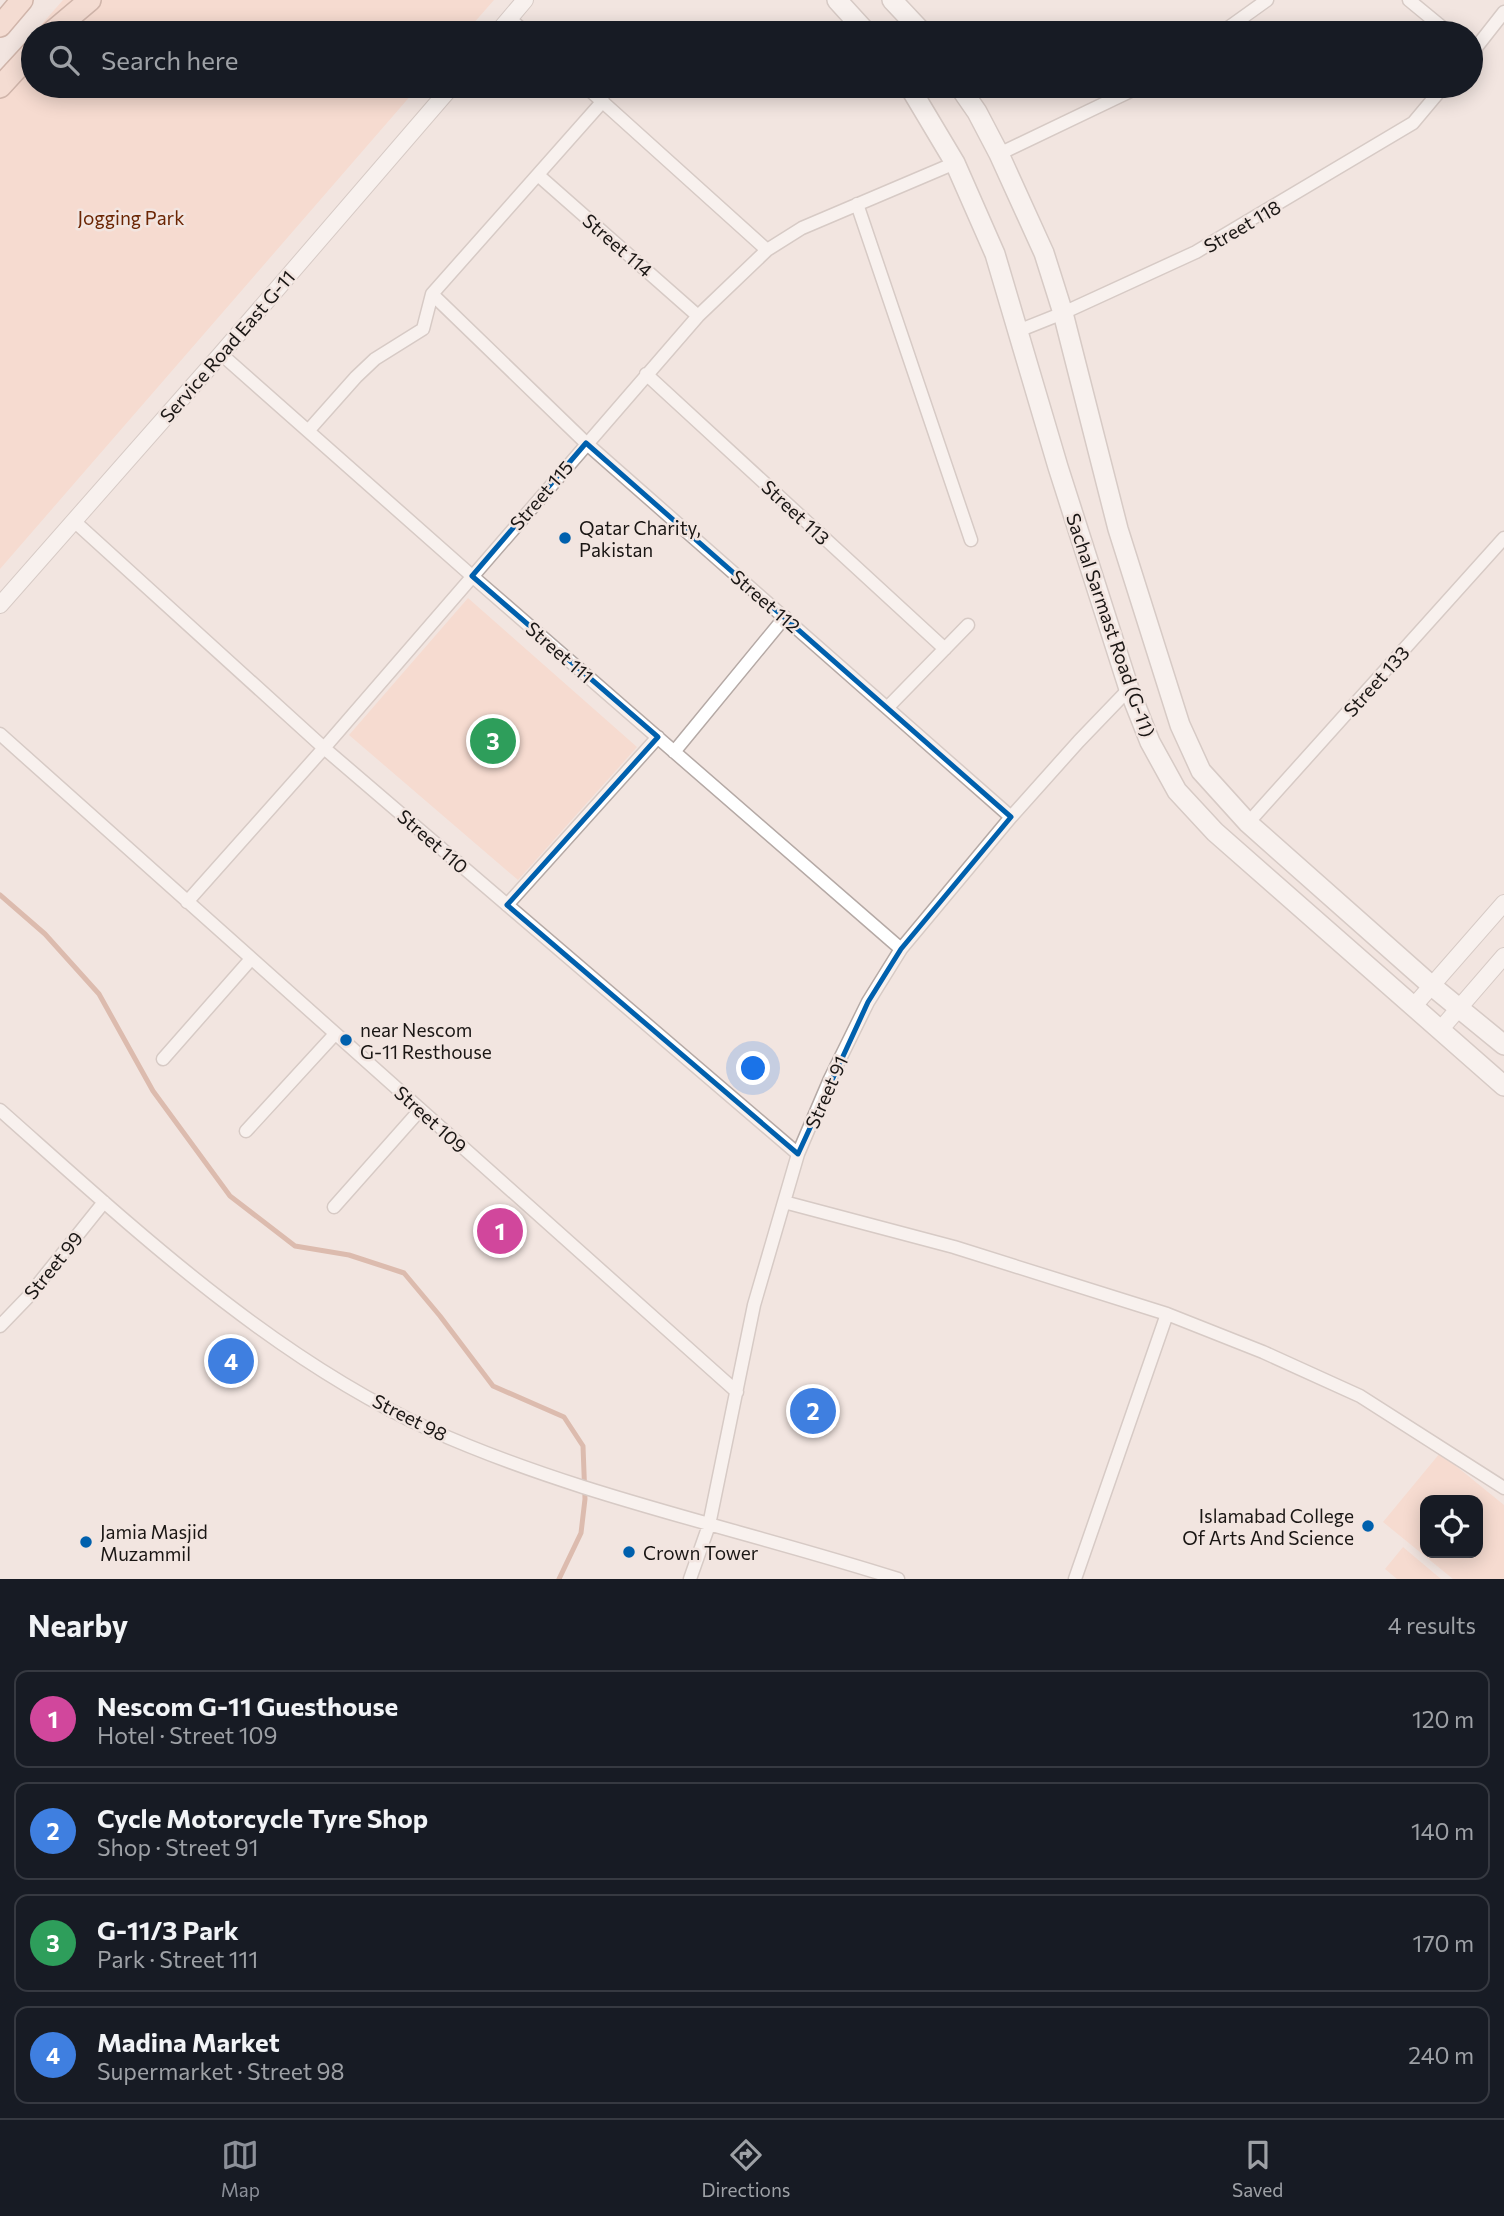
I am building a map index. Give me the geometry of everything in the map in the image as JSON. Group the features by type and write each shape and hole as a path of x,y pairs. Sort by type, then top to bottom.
{"main road":[{"path":"0,26 22,0"},
{"path":"65,21 90,0"},
{"path":"837,0 856,21"},
{"path":"892,0 912,21"},
{"path":"0,87 21,64"},
{"name":"Sachal Sarmast Road (G-11)","path":"916,98 955,163 995,254 1062,480 1129,689 1150,742 1177,791 1214,832 1504,1086"},
{"name":"Sachal Sarmast Road (G-11)","path":"967,98 999,154 1044,253 1063,313 1118,528 1180,725 1201,771 1248,823 1432,986 1504,1045"}],"street":[{"path":"512,21 510,19 525,0"},
{"path":"1238,21 1267,0"},
{"path":"1409,0 1434,21"},
{"path":"1483,38 1504,12"},
{"name":"Service Road East G-11","path":"0,605 442,98"},
{"path":"599,98 767,250"},
{"path":"999,154 1116,98"},
{"name":"Street 118","path":"1018,331 1196,252 1413,123 1434,98"},
{"path":"308,431 375,359 423,329 432,294 603,101"},
{"name":"Street 115","path":"187,902 698,316 767,250 802,228 955,163"},
{"name":"Street 114","path":"538,175 698,316"},
{"path":"857,204 971,540"},
{"name":"Street 112","path":"432,294 586,443 1011,817"},
{"name":"Street 111","path":"221,354 901,949"},
{"name":"Street 113","path":"646,374 945,649"},
{"name":"Street 110","path":"74,521 324,748 798,1154"},
{"name":"Street 133","path":"1248,823 1504,538"},
{"path":"674,752 785,617"},
{"path":"887,708 968,625"},
{"name":"Street 91","path":"690,1579 709,1525 754,1305 798,1154 868,1002 901,949 1011,817 1129,689"},
{"name":"Street 109","path":"0,734 737,1392"},
{"path":"508,905 658,737"},
{"path":"1413,1007 1504,903"},
{"path":"1440,1030 1504,956"},
{"path":"163,1059 251,959"},
{"path":"246,1131 335,1034"},
{"name":"Street 98","path":"0,1110 104,1202 225,1301 309,1362 428,1428 502,1460 593,1490 898,1579"},
{"path":"334,1207 420,1110"},
{"name":"Street 99","path":"0,1326 27,1298 104,1202"},
{"path":"784,1202 954,1247 1167,1314 1263,1352 1360,1395 1504,1488"},
{"path":"1075,1579 1167,1314"}],"highlighted area":[{"path":"586,443 1011,817 901,949 868,1002 798,1154 507,905 658,737 472,576"}],"green space":[{"path":"63,0 494,0 476,21 45,21"},
{"name":"Jogging Park","path":"21,48 21,98 409,98 0,569 0,72"},
{"path":"468,598 637,747 518,880 349,735"},
{"path":"1440,1453 1504,1505 1504,1579 1453,1579 1427,1558 1483,1558 1483,1495 1420,1495 1420,1552 1383,1522"},
{"path":"1403,1547 1441,1579 1397,1579 1385,1569"}],"waterway":[{"path":"0,895 45,934 99,994 153,1091 230,1196 295,1246 349,1255 404,1273 493,1386 564,1417 583,1446 585,1499 581,1533 559,1579"}],"place":[{"name":"Qatar Charity, Pakistan","path":"565,538"},
{"name":"G-11/3 Park","path":"493,741"},
{"name":"near Nescom G-11 Resthouse","path":"346,1040"},
{"name":"Nescom G-11 Guesthouse","path":"500,1231"},
{"name":"Madina Market","path":"231,1361"},
{"name":"Cycle Motorcycle Tyre Shop","path":"813,1411"},
{"name":"Islamabad College Of Arts And Science","path":"1368,1526"},
{"name":"Jamia Masjid Muzammil","path":"86,1542"},
{"name":"Crown Tower","path":"629,1552"}]}
